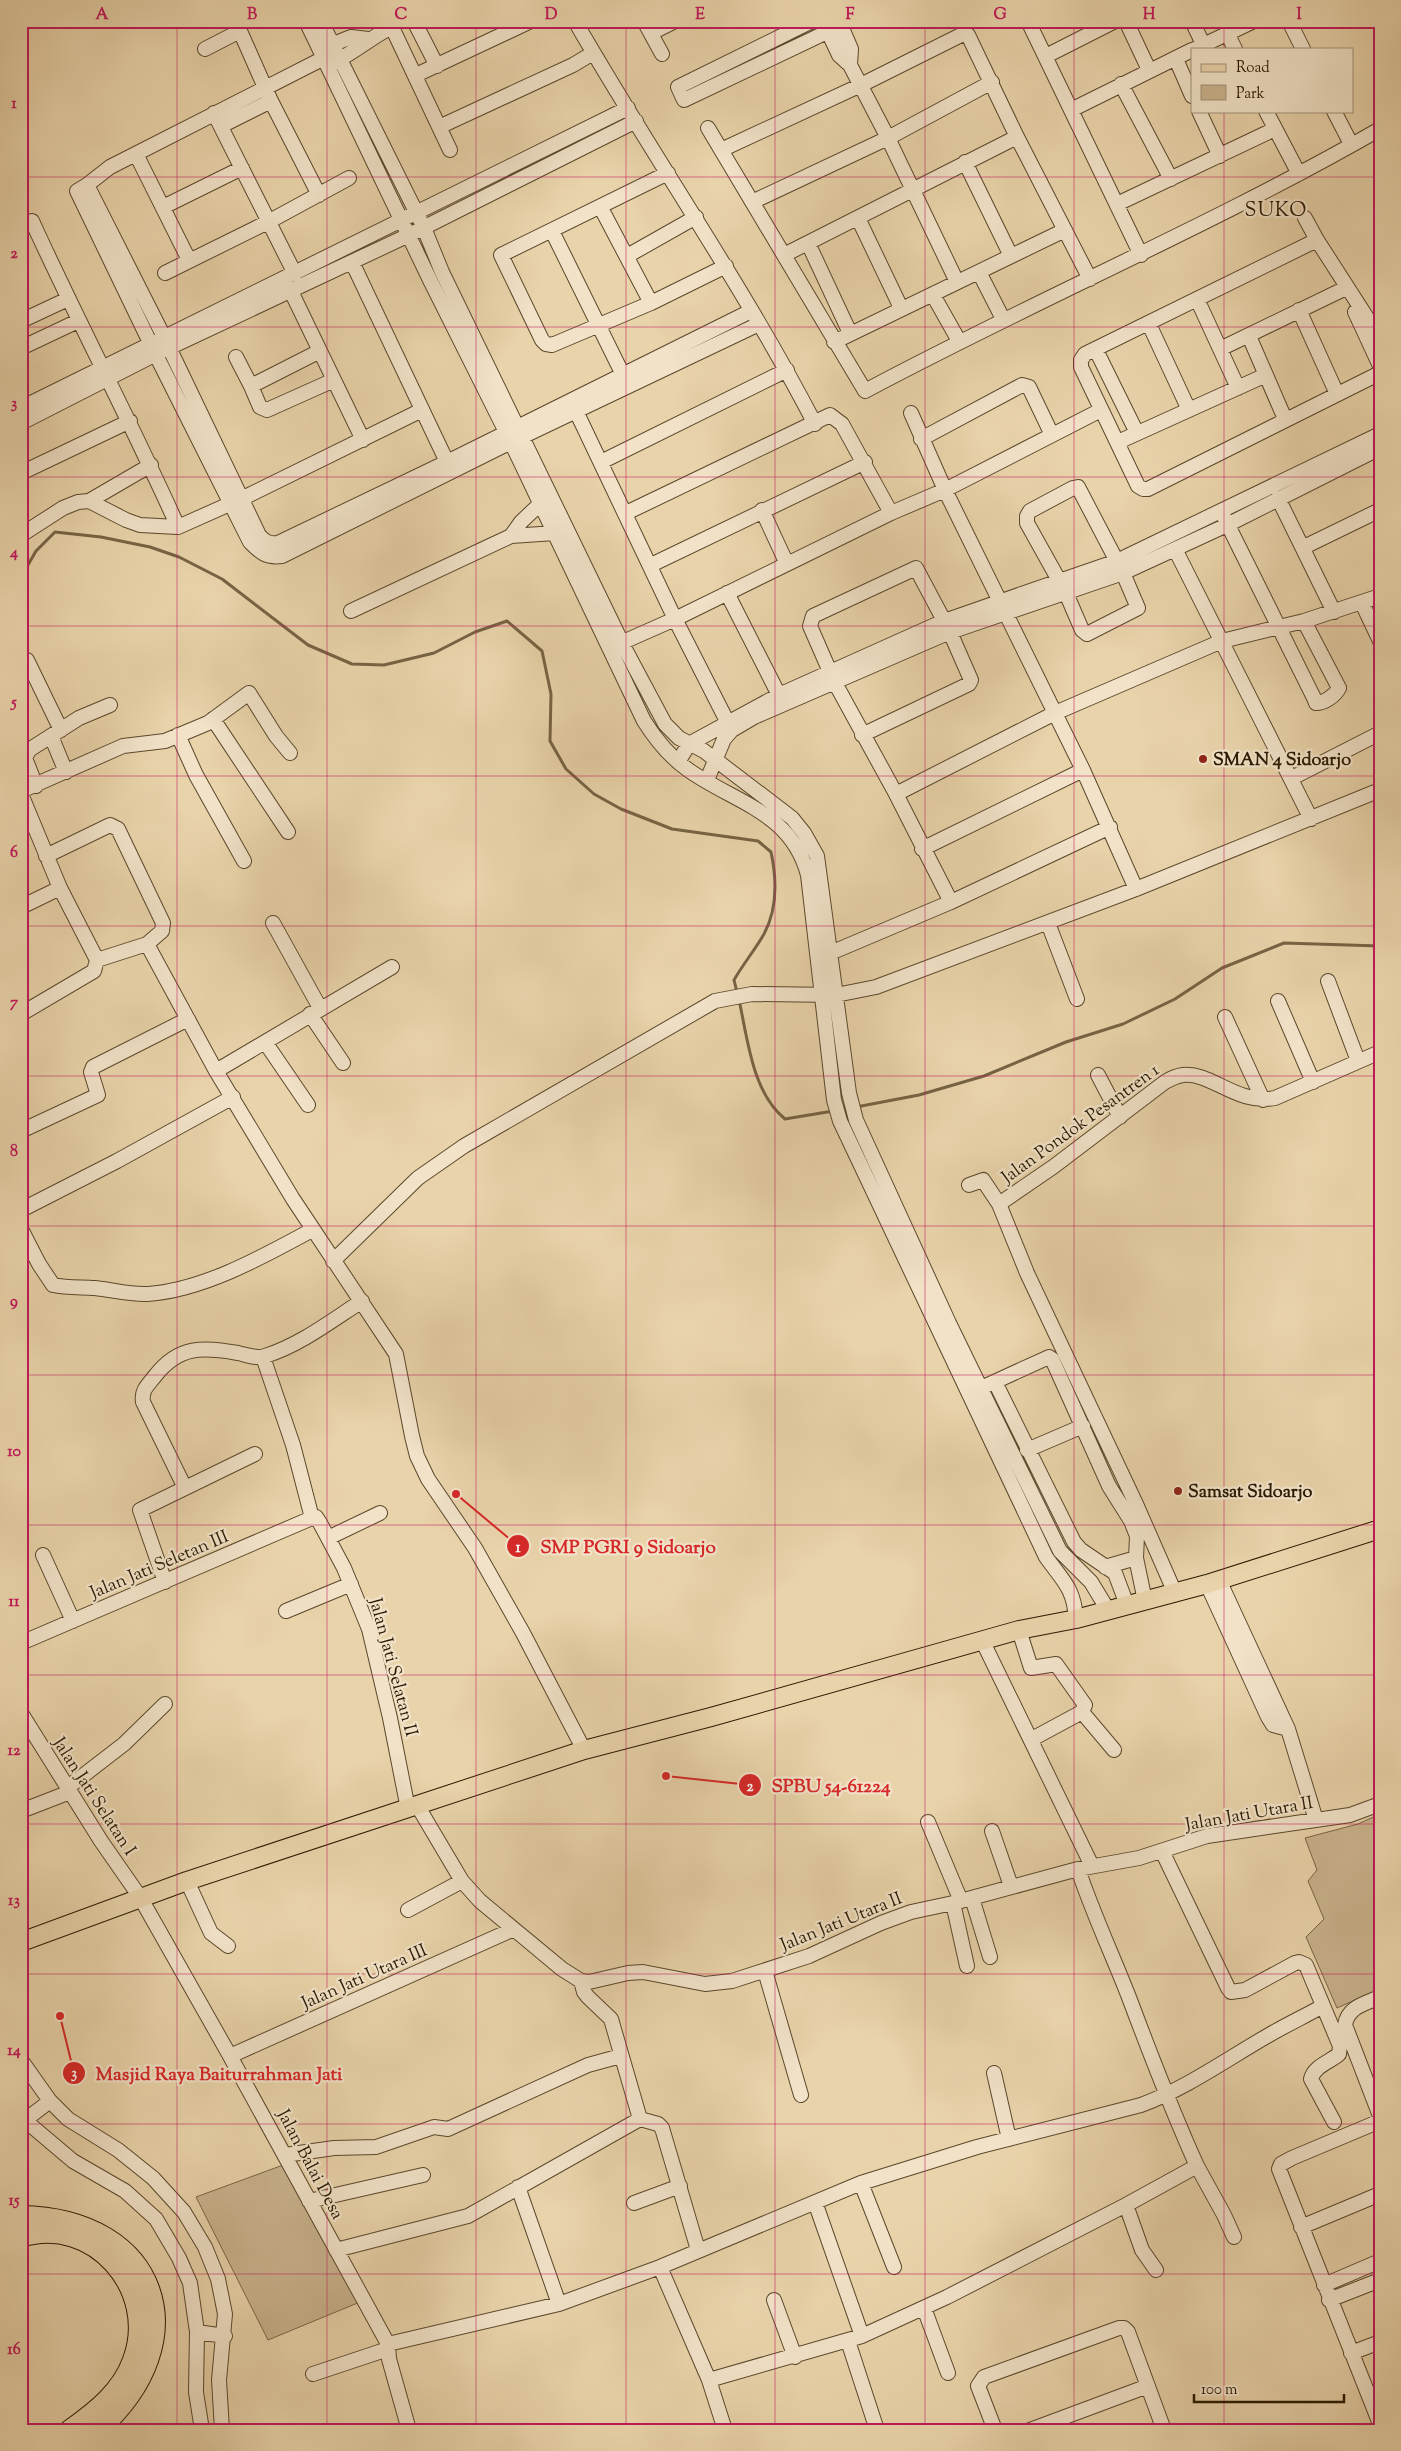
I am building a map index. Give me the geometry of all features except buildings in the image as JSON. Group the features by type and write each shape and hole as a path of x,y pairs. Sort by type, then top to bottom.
{"highway":[{"path":"21,2216 64,2220 85,2226 104,2236 118,2245 131,2259 147,2286 155,2321 150,2358 129,2397 98,2430"},
{"path":"21,2237 34,2234 55,2234 77,2239 96,2249 111,2259 123,2273 137,2304 139,2336 129,2370 108,2400 70,2430"}],"main road":[{"path":"21,1942 187,1881 584,1750 1019,1630 1076,1619 1175,1593 1380,1529"},
{"path":"21,1936 110,1903 120,1905"}],"street":[{"path":"306,21 329,55 421,220 442,272 515,434 541,503 649,729 663,748 678,762 768,817 794,842 803,856 818,909"},
{"path":"321,21 329,55 406,228 665,724 673,733 688,744 699,748 792,818 804,833 817,856 822,996 834,1100 840,1121 860,1166 943,1326 983,1392 1060,1551 1091,1582 1108,1610"},
{"path":"414,21 437,66"},
{"path":"416,76 531,21"},
{"path":"575,21 726,266 787,370 815,424"},
{"path":"662,54 647,27 675,21"},
{"path":"1028,21 1141,254"},
{"path":"1046,56 1115,21"},
{"path":"1126,21 1149,70"},
{"path":"1192,21 1197,48 1254,21"},
{"path":"1289,21 1302,48"},
{"path":"821,25 684,100 679,92 678,87 821,25 844,23 851,49 850,65"},
{"path":"450,150 390,24 368,39 357,50 329,55 110,167 86,186 236,501 250,542 262,554 270,557 282,556 515,434 625,380 752,311"},
{"path":"821,25 839,55 850,65 861,85 913,188 957,282"},
{"path":"206,49 240,31 271,101 318,195"},
{"path":"721,150 861,85 965,33 968,35 992,82 1017,137 1090,279"},
{"path":"1227,33 1234,48"},
{"path":"1072,110 1149,70 1191,51"},
{"path":"439,128 573,65 593,53"},
{"path":"1176,59 1191,94"},
{"path":"752,202 888,138 992,82"},
{"path":"1121,84 1171,179"},
{"path":"221,126 271,101"},
{"path":"1199,112 1220,156"},
{"path":"1266,112 1299,174"},
{"path":"1335,112 1351,144"},
{"path":"214,113 268,222 289,283 363,440"},
{"path":"21,423 161,345 406,228 632,114"},
{"path":"708,128 834,342 865,391 959,341 1141,254 1299,174 1380,129"},
{"path":"1117,204 1275,129"},
{"path":"784,255 1017,137"},
{"path":"136,154 190,260"},
{"path":"965,162 1011,256"},
{"path":"163,207 242,168"},
{"path":"668,173 601,208 501,255 542,340 546,344 552,345 651,303 726,266"},
{"path":"166,273 268,222 349,178"},
{"path":"601,208 651,303"},
{"path":"626,256 696,217"},
{"path":"858,218 901,308"},
{"path":"1305,218 1316,240 1380,338"},
{"path":"32,221 78,321 151,465 178,527"},
{"path":"289,283 352,262 406,228"},
{"path":"834,342 1065,230"},
{"path":"552,231 625,380"},
{"path":"1316,240 1086,354 1081,360 1081,368 1101,410 1138,486 1142,489 1148,489 1284,419 1380,373"},
{"path":"808,243 850,333"},
{"path":"352,262 447,462"},
{"path":"979,272 1003,319"},
{"path":"1220,349 1299,310 1349,292"},
{"path":"1349,292 1355,311 1380,366"},
{"path":"933,294 959,341"},
{"path":"21,321 68,299"},
{"path":"1197,299 1238,388"},
{"path":"1299,310 1337,394"},
{"path":"22,345 78,321"},
{"path":"236,501 265,542 278,544 447,462 576,411 625,380 759,324"},
{"path":"1149,324 1189,410"},
{"path":"1249,336 1284,419"},
{"path":"1096,350 1137,433"},
{"path":"251,386 320,351"},
{"path":"236,357 260,407 267,410 334,380"},
{"path":"601,462 787,370"},
{"path":"21,408 106,374"},
{"path":"1118,442 1266,375"},
{"path":"921,439 1022,385 1030,387 1052,435"},
{"path":"90,501 126,520 140,525 178,527 236,501 422,410"},
{"path":"612,654 624,645 727,593 891,513 944,490 1101,410"},
{"path":"576,411 651,565 675,619 730,726"},
{"path":"911,413 944,490 1110,827 1136,889"},
{"path":"626,513 815,424 830,415 842,424 865,462 891,513"},
{"path":"21,473 130,421"},
{"path":"1120,567 1222,512 1380,434"},
{"path":"678,762 688,744 730,726 781,699 832,676 947,626 1174,549 1228,525 1380,448"},
{"path":"651,565 865,462"},
{"path":"21,535 63,508 78,502 90,501 151,465"},
{"path":"1078,487 1120,567 1138,608 1087,634 1082,630 1063,587 1027,523 1027,516 1030,511 1078,487"},
{"path":"1278,498 1304,547 1334,612"},
{"path":"511,536 520,522 541,503"},
{"path":"762,510 787,564"},
{"path":"1304,547 1380,510"},
{"path":"1222,512 1316,702 1320,703 1337,692 1339,688 1304,622"},
{"path":"351,611 511,536 555,533"},
{"path":"1174,549 1292,778 1311,819"},
{"path":"862,735 969,684 970,675 947,626 918,570 912,568 812,616 810,626 832,676 862,735 896,794 922,849 951,902"},
{"path":"727,593 781,699"},
{"path":"896,794 1055,713 1222,641 1304,622 1380,596"},
{"path":"1362,603 1380,641"},
{"path":"602,633 616,627"},
{"path":"27,660 56,733 66,772"},
{"path":"21,1014 94,971 97,960 60,888 21,793 123,746 165,741 213,719 249,693 276,736 290,753"},
{"path":"36,786 25,758 26,754 79,718 110,705"},
{"path":"213,719 288,832"},
{"path":"707,780 730,726"},
{"path":"1292,778 1380,733"},
{"path":"178,735 196,775 244,861"},
{"path":"922,849 1082,770"},
{"path":"333,1261 418,1178 464,1146 723,998 752,994 836,995 890,983 1136,889 1380,790"},
{"path":"46,856 110,825 115,826 163,923 162,931 147,944 97,960"},
{"path":"828,954 951,902 1110,827"},
{"path":"21,907 60,888"},
{"path":"273,923 315,1011 343,1063"},
{"path":"1048,923 1077,999"},
{"path":"821,939 828,954 836,995 849,1094 856,1120 943,1326 972,1402 1046,1557 1066,1580 1072,1593 1076,1619"},
{"path":"147,944 216,1071 312,1230 362,1301 396,1354 417,1456 428,1479 475,1548 523,1633 584,1750"},
{"path":"216,1071 392,967"},
{"path":"1328,981 1358,1061"},
{"path":"1278,1001 1313,1082"},
{"path":"1225,1017 1264,1100"},
{"path":"21,1131 98,1095 91,1072 92,1067 188,1019"},
{"path":"265,1042 308,1106"},
{"name":"Jalan Pondok Pesantren 1","path":"999,1204 1120,1117 1165,1082 1184,1075 1201,1078 1246,1098 1264,1100 1275,1098 1380,1052"},
{"path":"1098,1075 1120,1117"},
{"path":"21,1210 117,1161 233,1097"},
{"path":"860,1166 874,1159"},
{"path":"969,1185 983,1180 999,1204 1027,1273 1136,1504 1175,1593"},
{"path":"21,1229 39,1264 53,1285 134,1294 149,1294 188,1287 222,1275 263,1257 312,1230"},
{"path":"186,1488 143,1402 143,1391 165,1363 180,1353 214,1350 262,1357 306,1336 362,1301"},
{"path":"262,1357 293,1445 312,1518"},
{"path":"972,1402 995,1382 1049,1357 1056,1364 1109,1486 1131,1521 1137,1536 1136,1558 1145,1601"},
{"path":"995,1382 1074,1542 1081,1550 1117,1575 1127,1605"},
{"path":"1027,1450 1083,1426"},
{"path":"165,1582 140,1510 255,1454"},
{"path":"328,1538 380,1513"},
{"name":"Jalan Jati Selatan II","path":"312,1518 316,1517 328,1538 351,1584 369,1629 413,1807"},
{"name":"Jalan Jati Seletan III","path":"21,1643 312,1518"},
{"path":"43,1555 73,1621"},
{"path":"1105,1567 1136,1558"},
{"path":"1213,1582 1288,1729 1316,1820"},
{"path":"286,1612 351,1584"},
{"path":"1019,1630 1031,1668 1052,1663 1059,1666 1085,1705 1082,1712 1032,1739"},
{"path":"982,1640 1032,1739 1085,1868 1095,1919 1130,1999 1165,2095 1197,2166 1224,2215 1234,2238"},
{"path":"21,1811 68,1790 124,1744 165,1704"},
{"path":"1082,1712 1114,1750"},
{"name":"Jalan Jati Selatan I","path":"21,1713 68,1790 140,1898"},
{"name":"Jalan Jati Utara II","path":"581,1981 589,1982 628,1973 643,1972 705,1984 732,1981 809,1956 881,1923 911,1912 962,1901 1011,1886 1085,1868 1122,1862 1207,1836 1350,1815 1380,1804"},
{"path":"413,1807 462,1881 480,1901 581,1981 584,1992 611,2019 640,2119"},
{"path":"928,1822 962,1901 990,1957"},
{"path":"992,1831 1011,1886"},
{"path":"1162,1851 1228,1988 1236,1993 1294,1963 1303,1963 1309,1969 1340,2050 1335,2058 1313,2073 1312,2079 1334,2122"},
{"path":"187,1881 211,1933 228,1946"},
{"path":"408,1910 462,1881"},
{"name":"Jalan Balai Desa","path":"140,1898 285,2155 388,2347 409,2430"},
{"path":"962,1901 967,1966"},
{"name":"Jalan Jati Utara III","path":"230,2056 514,1929"},
{"path":"765,1971 801,2095"},
{"path":"1380,1997 1351,2011 1345,2025 1380,2116"},
{"path":"313,2374 388,2347 559,2304 660,2267 860,2183 928,2161 1088,2120 1141,2104 1165,2095 1323,2006"},
{"path":"285,2155 334,2148 376,2147 434,2127 448,2129 588,2065 621,2056"},
{"path":"21,2060 50,2101 68,2119 118,2150 153,2178 184,2212 205,2247 218,2279 225,2314 225,2336 219,2380 222,2430"},
{"path":"994,2074 1009,2140"},
{"path":"50,2101 23,2119 72,2162 125,2191 156,2219 179,2258 190,2283 197,2332 196,2392 202,2430"},
{"path":"336,2250 468,2216 640,2119 658,2124 662,2128 698,2250"},
{"path":"1380,2121 1292,2158 1281,2164 1279,2169 1279,2175 1329,2300 1376,2402 1380,2424"},
{"path":"709,2380 795,2357 862,2336 924,2308 1126,2205 1197,2166"},
{"path":"309,2201 423,2175"},
{"path":"860,2183 894,2267"},
{"path":"634,2203 680,2186"},
{"path":"518,2187 559,2304"},
{"path":"1301,2227 1380,2194"},
{"path":"815,2202 862,2336"},
{"path":"1126,2205 1142,2250 1156,2270"},
{"path":"1324,2285 1380,2261"},
{"path":"660,2267 709,2380 725,2430"},
{"path":"1329,2300 1380,2280"},
{"path":"774,2300 795,2357"},
{"path":"924,2308 948,2373"},
{"path":"995,2430 978,2386 984,2377 1118,2328 1124,2328 1128,2332 1164,2430"},
{"path":"197,2332 225,2336"},
{"path":"848,2341 877,2430"},
{"path":"1352,2353 1380,2342"},
{"path":"1030,2430 1148,2386"}],"green space":[{"path":"1380,1814 1380,1989 1337,2008 1306,1937 1324,1919 1308,1881 1317,1870 1305,1838 1358,1824"},
{"path":"283,2165 360,2302 268,2340 196,2197"}],"waterway":[{"path":"21,577 36,551 55,532 101,537 150,547 179,557 222,579 308,645 352,664 384,665 434,653 475,632 507,621 542,651 551,694 550,741 566,769 594,794 621,809 672,829 758,841 771,852 775,883 772,914 764,934 734,980 737,992"},
{"path":"856,1107 919,1095 984,1076 1066,1042 1123,1024 1175,999 1222,968 1284,943 1380,946"},
{"path":"739,1000 758,1080 774,1108 785,1119 833,1111"}],"place":[{"name":"SMAN 4 Sidoarjo","path":"1203,759"},
{"name":"Samsat Sidoarjo","path":"1178,1491"},
{"name":"SMP PGRI 9 Sidoarjo","path":"456,1494"},
{"name":"SPBU 54-61224","path":"666,1776"},
{"name":"Masjid Raya Baiturrahman Jati","path":"60,2016"}],"district":[{"name":"SUKO","path":"1276,209"}]}
